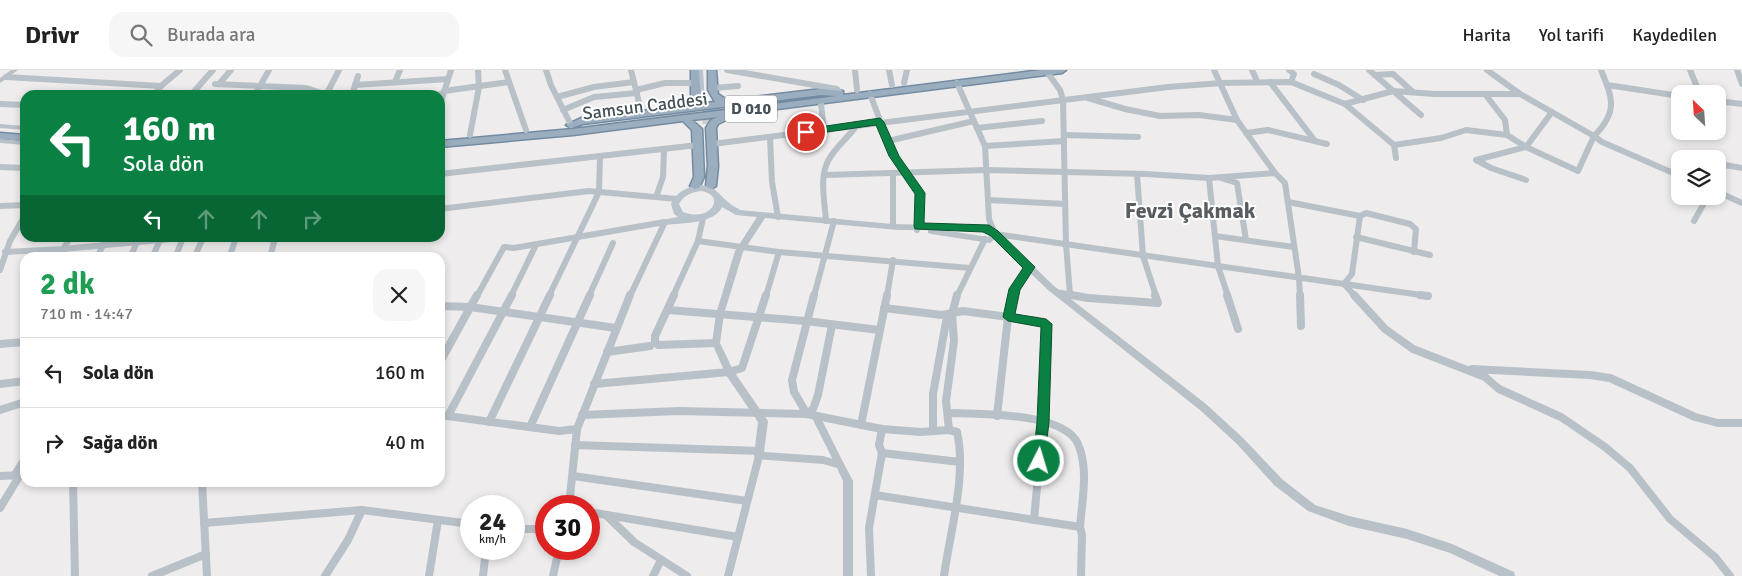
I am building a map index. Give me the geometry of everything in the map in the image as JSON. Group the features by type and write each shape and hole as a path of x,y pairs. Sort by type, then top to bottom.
{"highway":[{"path":"684,108 696,99 695,70"},
{"path":"712,70 716,99 725,103"},
{"name":"Samsun Caddesi","path":"842,95 856,90 1007,70"},
{"name":"Samsun Caddesi","path":"445,143 1062,70"},
{"path":"572,128 581,121 684,108 821,92 842,95"},
{"path":"572,128 590,132 727,116 821,104 842,95"},
{"path":"711,186 712,128 714,122 727,116"},
{"path":"686,120 697,129 699,177 691,189"},
{"path":"0,128 20,130"},
{"name":"Samsun Caddesi","path":"445,137 572,128"},
{"path":"0,136 20,138"}],"main road":[{"path":"699,70 704,103 706,70"},
{"path":"665,222 677,199 691,189 703,176 704,124 711,186 724,204 739,212"},
{"path":"677,199 675,204 679,214 684,217 706,217 716,210 719,200 717,196 708,189 691,189"},
{"path":"665,222 739,212"}],"street":[{"path":"3,79 15,70"},
{"path":"157,90 180,70"},
{"path":"195,90 212,70"},
{"path":"231,70 217,84 261,84 312,90"},
{"path":"258,90 269,70"},
{"path":"329,90 339,70"},
{"path":"395,82 400,70"},
{"path":"445,90 451,70"},
{"path":"470,135 479,87 478,70"},
{"path":"505,70 526,130"},
{"path":"548,70 557,97 572,128"},
{"path":"631,70 641,110"},
{"path":"727,70 761,73 778,79 837,89 842,95"},
{"path":"778,79 779,70"},
{"path":"855,70 856,90"},
{"path":"889,70 892,85"},
{"path":"904,83 907,70"},
{"path":"1214,70 1237,120 1274,173 1285,183 1299,278 1301,326"},
{"path":"1252,70 1257,82"},
{"path":"1289,70 1294,74 1292,82"},
{"path":"1369,70 1422,115"},
{"path":"1486,70 1520,94 1602,142 1671,172"},
{"path":"1394,145 1441,138 1466,130 1507,134 1526,147 1578,171 1594,136 1605,126 1613,110 1601,70"},
{"path":"1690,70 1696,85"},
{"path":"1738,70 1742,84"},
{"path":"1047,72 1060,90 1064,100 1066,244 1070,295"},
{"path":"1304,85 1315,72 1339,84 1363,100"},
{"path":"1375,75 1393,74 1413,93"},
{"path":"354,90 358,76"},
{"path":"3,79 160,86"},
{"path":"355,85 448,79"},
{"path":"445,93 509,82"},
{"path":"557,97 594,87 634,82"},
{"path":"1270,82 1315,141"},
{"path":"712,144 969,110 1168,87 1292,82 1304,85 1336,102 1345,104 1394,91 1413,93 1520,94"},
{"path":"563,110 594,98 636,92 650,84 695,83"},
{"path":"957,83 985,146 989,219 995,234"},
{"path":"1607,85 1671,95"},
{"path":"713,88 738,86"},
{"path":"870,94 894,156 920,193 918,228"},
{"path":"1485,94 1505,120 1507,134"},
{"path":"1085,97 1125,109 1160,116 1199,115 1237,120"},
{"path":"1726,102 1742,104"},
{"path":"0,104 20,105"},
{"path":"821,104 824,130"},
{"path":"1345,104 1394,145 1396,158"},
{"path":"1526,180 1491,168 1476,160 1526,147 1552,112"},
{"path":"888,141 974,121"},
{"path":"977,128 1042,121"},
{"path":"807,414 794,392 792,380 806,321 826,256 830,221 825,176 827,162 858,124"},
{"path":"1246,134 1268,130 1327,144"},
{"path":"770,137 772,182 778,217"},
{"path":"985,146 1064,138 1138,137"},
{"path":"0,141 20,143"},
{"path":"445,173 698,145"},
{"path":"656,197 663,177 664,149"},
{"path":"489,422 600,192 600,156"},
{"path":"1726,165 1742,168"},
{"path":"0,167 20,168"},
{"path":"825,176 986,170 1209,178 1274,173"},
{"path":"893,174 893,226"},
{"path":"1056,292 1158,303 1143,256 1137,174"},
{"path":"1218,177 1237,183 1246,240"},
{"path":"1209,178 1218,266 1238,330"},
{"path":"445,208 589,190 677,199"},
{"path":"1726,196 1742,203"},
{"path":"988,200 1065,204"},
{"path":"1288,202 1360,216 1366,213 1410,224 1416,229 1414,252"},
{"path":"0,206 20,205"},
{"path":"1694,220 1703,205"},
{"path":"739,212 763,216 918,228 990,240 995,234"},
{"path":"728,576 760,453 763,427 759,414 729,372 716,344 720,314 741,248 763,216"},
{"path":"1344,284 1352,274 1360,216"},
{"path":"701,218 698,241 655,336 655,342 658,345 716,344"},
{"path":"0,270 5,252 15,229 20,222"},
{"path":"445,353 504,247 514,248 536,245 665,222"},
{"path":"570,495 577,429 616,328 665,222"},
{"path":"918,228 978,227 985,228 995,234 1056,292 1203,407 1240,441 1278,482 1312,508 1349,521 1407,534 1443,546 1510,576"},
{"path":"995,234 1428,296"},
{"path":"1215,236 1294,246"},
{"path":"1356,237 1430,255"},
{"path":"949,430 946,400 954,341 952,314 958,293 985,239"},
{"path":"698,241 779,252 893,260 970,268"},
{"path":"63,249 67,242"},
{"path":"5,252 63,249 103,245 112,242"},
{"path":"133,252 137,242"},
{"path":"530,427 613,243"},
{"path":"100,252 103,245"},
{"path":"445,414 504,312 536,245"},
{"path":"594,384 729,372 742,368 760,317 779,252"},
{"path":"861,425 873,372 893,260"},
{"path":"997,416 1008,317 1014,289 1030,267"},
{"path":"1344,284 1385,329 1413,349 1469,369 1485,377 1511,396 1561,417 1605,447 1630,468 1670,519 1715,557 1730,576"},
{"path":"445,306 470,307 616,328"},
{"path":"884,308 942,315 963,311 1046,324 1043,422 1034,520"},
{"path":"668,310 806,321 879,330"},
{"path":"933,431 933,394 946,322 952,314"},
{"path":"807,414 813,409 818,395 832,325"},
{"path":"0,344 20,342"},
{"path":"607,352 650,346"},
{"path":"1469,369 1556,373 1610,378 1695,417 1718,423 1742,423"},
{"path":"0,384 20,382"},
{"path":"0,410 20,404"},
{"path":"582,415 679,412 807,414 882,429 921,432 949,430 957,432 961,440 960,462 944,576"},
{"path":"948,413 997,416 1062,425 1072,434 1078,445 1084,472 1080,528 1082,535 1081,576"},
{"path":"445,416 559,430 577,429"},
{"path":"816,417 848,481 848,576"},
{"path":"872,576 869,528 882,453 879,445 882,429"},
{"path":"575,445 760,453 823,460 840,465"},
{"path":"882,453 960,462"},
{"path":"0,476 19,475"},
{"path":"0,508 19,475"},
{"path":"573,476 747,500"},
{"path":"73,487 74,576"},
{"path":"202,487 207,576"},
{"path":"875,495 1080,528"},
{"path":"204,523 362,510 460,523"},
{"path":"325,576 348,540 362,510"},
{"path":"600,514 738,537"},
{"path":"607,516 617,529 687,576"},
{"path":"429,576 438,520"},
{"path":"152,576 206,554"},
{"path":"483,576 485,560"},
{"path":"553,576 557,560"},
{"path":"653,576 661,560"}],"tunnel":[{"path":"707,102 707,124"}],"district":[{"name":"Fevzi Çakmak","path":"1190,210"}],"route":[{"path":"806,132 880,122 894,156 920,193 919,226 985,228 995,234 1030,267 1014,289 1008,317 1044,322 1046,324 1043,422 1039,461"}]}
